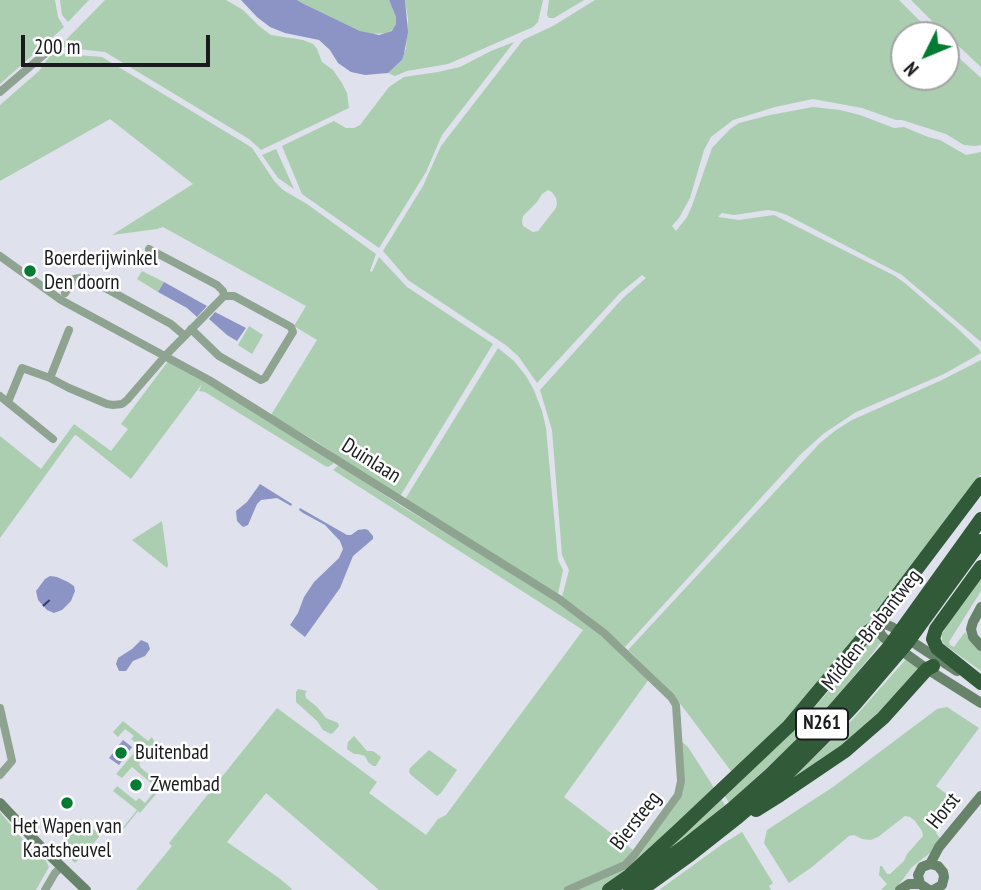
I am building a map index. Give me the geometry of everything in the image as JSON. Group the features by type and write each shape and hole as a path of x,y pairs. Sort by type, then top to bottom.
{"highway":[{"name":"N261","path":"609,890 629,876 789,726 868,632 886,631 882,615 981,484"},
{"name":"Midden-Brabantweg","path":"622,890 677,852 733,808 821,725 889,647 981,519"},
{"name":"Midden-Brabantweg","path":"641,890 683,860 778,783 855,704 925,620 981,541"},
{"path":"981,567 936,629 933,639 937,648 981,683"},
{"name":"N261","path":"738,817 761,807 845,751 883,718 930,668"}],"street":[{"path":"0,92 47,52"},
{"path":"149,249 217,285 224,296"},
{"name":"Duinlaan","path":"0,256 61,300 209,380 578,612 624,651 671,697 676,705 678,737"},
{"path":"8,402 22,368 113,405 122,404 166,355 188,333 224,296 234,296 291,327 293,332 265,378 260,380 219,356 188,333 85,278 74,279 65,293"},
{"path":"50,378 69,330"},
{"path":"0,396 52,439"},
{"path":"981,607 971,629 973,637 981,646"},
{"path":"886,631 957,689 981,704"},
{"path":"913,651 981,683"},
{"path":"0,708 12,761 0,775"},
{"name":"Biersteeg","path":"568,890 625,865 659,822 680,789 678,737"},
{"name":"Horst","path":"926,887 919,871 922,867 934,865 937,850 981,796"},
{"path":"0,803 86,890"},
{"path":"926,887 944,881 943,872 934,865"},
{"path":"45,890 61,867"}],"green space":[{"path":"0,0 55,0 58,17 64,27 0,84"},
{"path":"60,0 89,0 68,22 62,15"},
{"path":"105,0 226,0 243,10 271,35 313,44 322,62 333,70 342,83 347,93 349,108 261,150 249,139 105,52 59,47"},
{"path":"297,0 389,0 396,24 394,29 387,33 371,34"},
{"path":"405,0 543,0 538,22 533,27 448,64 407,71 395,76 388,73 402,60 406,48 408,19"},
{"path":"549,0 584,0 554,18 549,18"},
{"path":"595,0 899,0 920,21 890,21 890,91 960,91 960,59 981,78 981,145 964,145 946,134 902,120 862,108 813,99 733,120 711,137 704,150 690,198 672,226 676,231 692,206 712,148 739,123 813,107 840,110 894,128 904,127 940,140 966,155 981,152 981,342 902,275 787,215 768,210 734,215 722,213 718,217 739,220 774,215 895,276 958,329 981,353 944,374 856,412 823,434 800,455 625,647 562,597 569,570 562,555 552,430 540,390 622,299 646,278 642,275 620,293 537,383 519,357 507,346 408,280 383,251 423,186 441,146 523,40 553,26","holes":["548,190 556,198 556,208 538,231 533,232 523,226 523,216 542,194"]},
{"path":"911,0 981,0 981,67 960,47 960,21 932,21"},
{"path":"514,42 442,135 426,172 379,248 302,194 282,146 334,121 346,128 360,125 389,87 404,77 460,67"},
{"path":"52,53 102,57 246,144 252,148 283,190 376,254 370,271 372,272 379,257 407,287 493,344 399,498 317,442 271,415 317,340 294,326 306,306 163,227 112,235 193,184 110,119 0,181 0,105 39,71"},
{"path":"276,149 294,189 278,178 262,155"},
{"path":"142,271 164,282 158,292 137,279"},
{"path":"249,326 263,335 252,354 238,345"},
{"path":"498,348 514,361 526,376 542,411 546,428 558,560 563,570 558,594 404,501"},
{"path":"169,360 298,438 333,461 333,464 325,466 205,392 199,391 202,384 131,479 74,436 0,538 0,436 41,469 74,424 111,451 128,429 121,424"},
{"path":"981,360 981,474 874,613 870,624 811,696 738,768 731,771 682,706 628,650 820,443 852,420"},
{"path":"339,465 576,615 649,679 564,797 633,850 619,866 564,890 379,890 266,793 227,842 279,878 291,890 136,890 172,846 169,843 277,708 377,782 369,793 426,835 438,819 446,815 583,630 333,470"},
{"path":"162,521 168,565 167,568 132,540"},
{"path":"981,575 981,591 949,642 954,647 965,632 981,649 981,671 945,645 942,634"},
{"path":"874,632 881,642 813,725 729,803 725,796 804,719 836,683"},
{"path":"907,658 920,668 892,702 848,742 778,792 853,719"},
{"path":"298,689 307,691 306,698 326,718 338,723 339,726 333,733 323,730 296,702"},
{"path":"947,707 979,728 936,786 958,803 936,833 941,840 930,853 912,867 895,890 881,890 887,884 879,875 880,866 890,874 923,836 915,821 905,816 871,840 849,836 789,883 764,843 767,830 833,787 937,709"},
{"path":"123,721 148,741 152,737 158,751 152,752 139,764 163,786 118,836 137,810 113,791 117,786 136,801 139,798 145,803 157,788 132,767 122,778 116,774 140,746 131,739 134,736 125,729 118,737 113,732"},
{"path":"354,736 367,751 373,751 381,757 376,766 368,762 365,756 354,754 347,749 348,742"},
{"path":"681,741 688,747 725,805 677,845 609,890 577,890 626,868 641,853 683,792"},
{"path":"429,750 457,770 437,796 409,772"},
{"path":"0,812 49,867 36,890 0,890"},
{"path":"81,819 99,834 99,837 75,863 59,848 71,827"},
{"path":"742,832 773,883 769,886 771,890 659,890 724,843"}],"water":[{"path":"241,0 297,0 360,31 379,35 392,31 396,24 389,0 405,0 408,32 402,60 388,73 365,75 351,72 338,63 330,50 319,40 270,27"},
{"path":"164,282 207,306 197,317 187,308 158,292"},
{"path":"215,312 246,328 237,341 209,319"},
{"path":"260,484 292,504 291,506 277,498 261,500 248,525 243,527 237,521 236,511 247,502"},
{"path":"300,508 347,535 365,529 373,536 373,539 353,556 340,588 305,637 290,625 314,582 339,558 343,549 340,541 325,525 303,513"},
{"path":"50,576 68,582 74,586 75,591 71,601 62,610 54,613 38,600 36,591"},
{"path":"141,640 148,643 150,649 145,656 133,661 126,671 119,671 116,664 118,658"},
{"name":"Buitenbad","path":"123,740 132,747 119,765 109,758"}],"ferry route":[{"path":"43,606 53,597"}],"place":[{"name":"Boerderijwinkel Den doorn","path":"30,271"},
{"name":"Buitenbad","path":"121,753"},
{"name":"Zwembad","path":"136,785"},
{"name":"Het Wapen van Kaatsheuvel","path":"67,803"}]}
